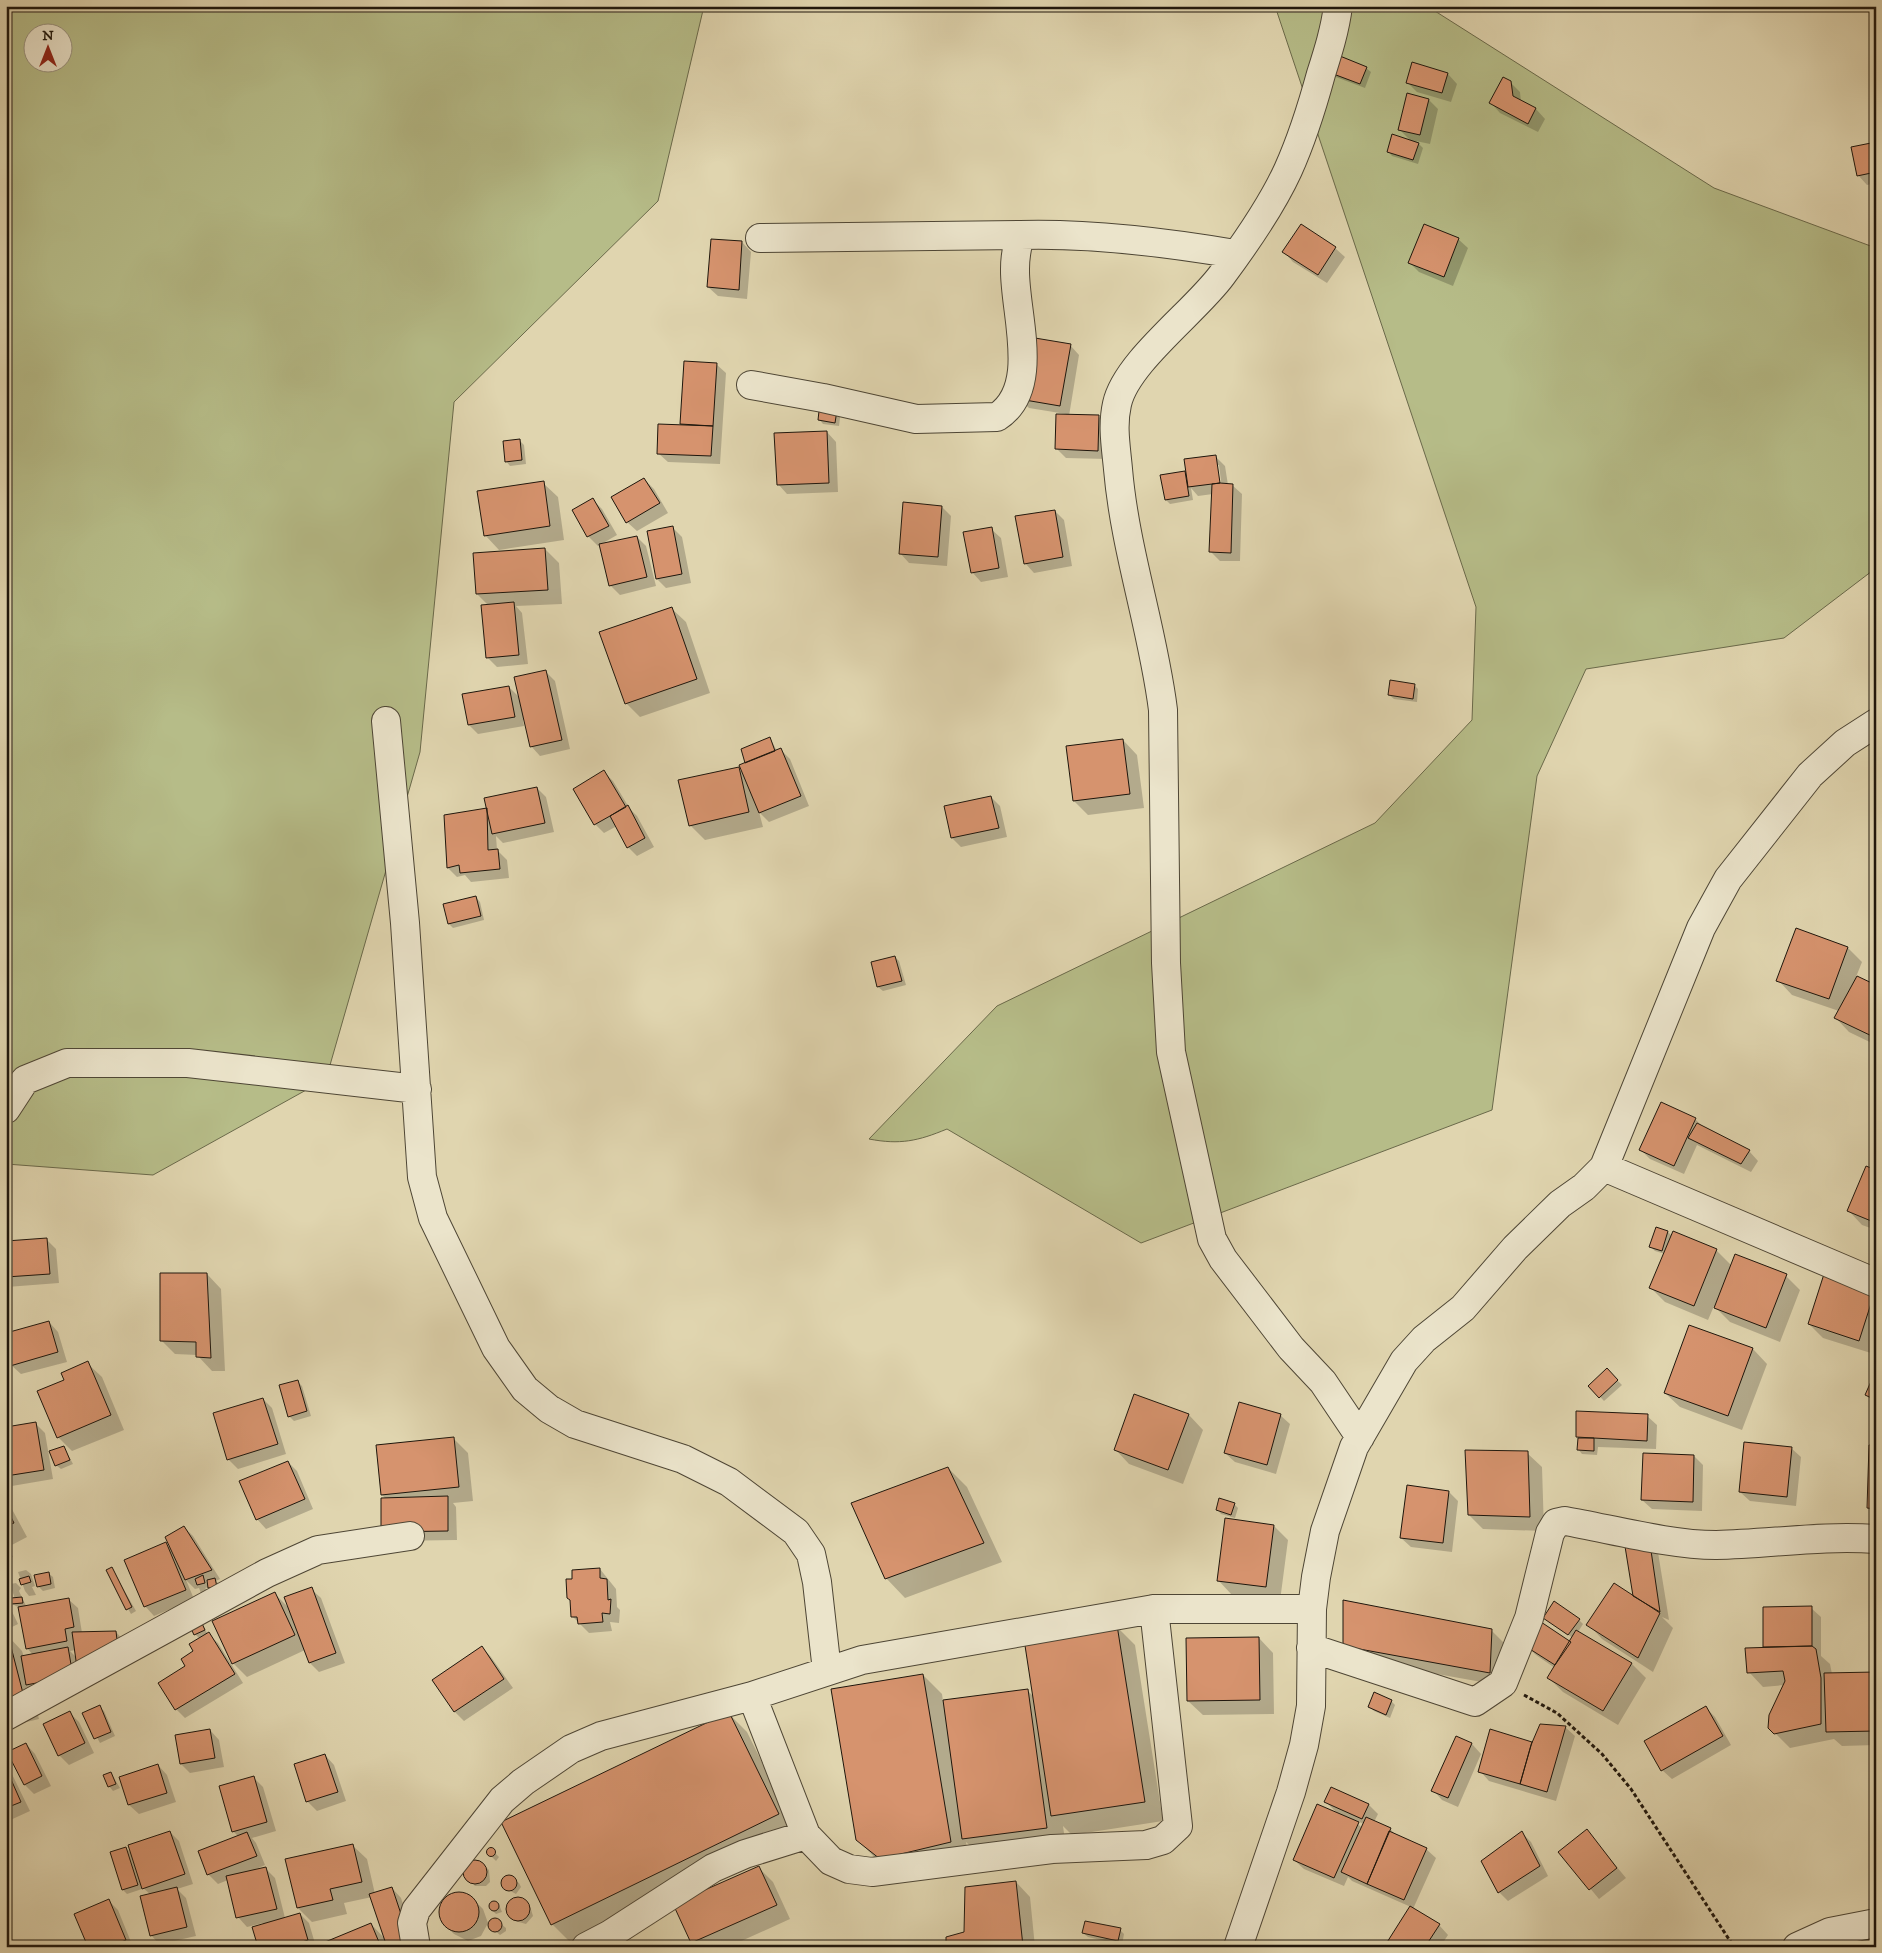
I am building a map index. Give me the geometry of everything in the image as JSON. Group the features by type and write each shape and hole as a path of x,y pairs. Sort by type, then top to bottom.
{"street":[{"path":"1338,6 1335,25 1309,116 1288,171 1250,237 1235,254 1222,276 1130,374 1117,401 1114,422 1121,501 1128,548 1158,671 1162,710 1166,963 1171,1052 1212,1239 1223,1260 1291,1348 1323,1382 1360,1437"},
{"path":"751,385 823,398 916,419 997,417 1008,410 1017,392 1023,369 1020,312 1014,270 1020,235"},
{"path":"760,238 1078,235 1155,242 1235,254"},
{"path":"386,721 405,923 422,1178 433,1218 496,1348 525,1389 549,1409 576,1424 682,1459 729,1482 796,1532 811,1554 827,1671"},
{"path":"1238,1947 1291,1792 1304,1745 1311,1706 1312,1609 1325,1530 1344,1474 1360,1437 1404,1361 1424,1339 1463,1308 1515,1248 1554,1210 1584,1188 1604,1168 1701,928 1728,879 1810,774 1845,743 1876,723"},
{"path":"6,1108 25,1080 67,1063 188,1063 417,1089"},
{"path":"1604,1168 1876,1283"},
{"path":"1311,1648 1475,1702 1503,1683 1529,1618 1550,1533 1556,1523 1565,1520 1683,1542 1715,1545 1840,1537 1876,1539"},
{"path":"6,1716 267,1572 318,1550 410,1536"},
{"path":"416,1947 412,1924 416,1910 502,1800 523,1782 571,1750 601,1736 752,1696 862,1660 1154,1609 1312,1609"},
{"path":"752,1696 806,1835 831,1861 848,1869 872,1872 1052,1848 1146,1845 1163,1840 1178,1826 1154,1609"},
{"path":"586,1947 714,1868 745,1854 806,1835"},
{"path":"1797,1947 1830,1932 1876,1923"}],"path":[{"path":"1503,1683 1557,1713 1602,1754 1631,1789 1734,1947"}],"green space":[{"path":"6,6 704,6 658,201 454,402 420,752 326,1079 153,1175 6,1164"},
{"path":"1275,6 1427,6 1714,188 1876,248 1876,568 1784,638 1586,669 1537,776 1492,1110 1141,1243 947,1129 909,1141 890,1142 869,1139 997,1006 1375,823 1472,720 1476,607"}],"building":[{"path":"1335,54 1367,67 1360,84 1328,72"},
{"path":"1412,62 1448,73 1442,93 1406,83"},
{"path":"1503,77 1511,81 1513,96 1536,108 1528,124 1489,103"},
{"path":"1407,93 1429,99 1420,135 1398,130"},
{"path":"1392,134 1419,143 1413,160 1387,152"},
{"path":"1876,142 1876,172 1857,176 1851,147"},
{"path":"1301,224 1336,247 1318,275 1282,252"},
{"path":"1424,224 1459,238 1444,277 1408,263"},
{"path":"711,239 742,241 739,290 707,287"},
{"path":"1029,337 1071,344 1060,406 1019,399"},
{"path":"684,361 717,363 713,426 680,424"},
{"path":"820,402 838,404 835,423 818,420"},
{"path":"1056,414 1099,415 1098,451 1055,449"},
{"path":"658,424 713,426 711,456 657,454"},
{"path":"827,431 829,483 777,485 774,433"},
{"path":"520,439 522,460 505,462 503,441"},
{"path":"1216,455 1220,483 1188,487 1184,459"},
{"path":"1185,471 1189,496 1165,500 1160,475"},
{"path":"644,478 660,503 626,523 611,497"},
{"path":"544,481 550,526 484,536 477,491"},
{"path":"1212,484 1233,484 1231,553 1209,552"},
{"path":"593,498 609,526 587,537 572,510"},
{"path":"903,502 942,506 938,557 899,554"},
{"path":"1055,510 1063,557 1024,564 1015,516"},
{"path":"673,526 682,574 656,579 647,531"},
{"path":"992,527 999,568 971,573 963,532"},
{"path":"637,536 647,577 609,586 599,544"},
{"path":"545,548 548,590 476,594 473,553"},
{"path":"514,602 519,655 486,658 481,605"},
{"path":"672,607 697,679 625,704 599,632"},
{"path":"546,670 562,740 530,747 514,677"},
{"path":"1390,680 1415,684 1413,699 1388,695"},
{"path":"509,686 515,717 468,725 462,694"},
{"path":"770,737 775,751 745,763 741,749"},
{"path":"1123,739 1130,794 1073,801 1066,746"},
{"path":"781,748 801,796 759,813 739,765"},
{"path":"739,767 749,812 689,826 678,780"},
{"path":"604,770 626,807 594,825 573,789"},
{"path":"537,787 545,823 492,834 484,798"},
{"path":"991,796 999,828 951,838 944,806"},
{"path":"628,805 645,838 627,848 610,816"},
{"path":"487,808 488,850 498,849 500,869 460,873 459,865 447,868 444,815"},
{"path":"476,896 481,916 448,924 443,904"},
{"path":"1796,928 1848,947 1829,999 1776,981"},
{"path":"895,956 902,981 877,987 871,962"},
{"path":"1857,976 1876,985 1876,1038 1834,1018"},
{"path":"1661,1102 1696,1118 1674,1166 1639,1150"},
{"path":"1697,1123 1750,1150 1741,1164 1688,1138"},
{"path":"1866,1166 1876,1170 1876,1223 1847,1211"},
{"path":"1656,1227 1668,1231 1662,1251 1649,1247"},
{"path":"1673,1231 1717,1249 1694,1306 1649,1288"},
{"path":"47,1238 50,1274 6,1277 6,1241"},
{"path":"1735,1254 1787,1274 1766,1328 1714,1308"},
{"path":"160,1273 207,1273 211,1358 196,1357 196,1342 160,1341"},
{"path":"1824,1274 1875,1291 1859,1341 1808,1324"},
{"path":"49,1321 58,1352 10,1366 6,1352 6,1333"},
{"path":"1689,1325 1753,1348 1728,1416 1664,1393"},
{"path":"88,1361 111,1415 57,1438 37,1391 64,1380 61,1373"},
{"path":"1607,1368 1618,1380 1599,1398 1588,1386"},
{"path":"1876,1370 1876,1400 1865,1395"},
{"path":"298,1380 307,1411 288,1417 279,1385"},
{"path":"1134,1394 1189,1414 1168,1470 1114,1450"},
{"path":"263,1398 278,1444 227,1460 213,1413"},
{"path":"1239,1402 1281,1414 1267,1465 1224,1453"},
{"path":"1576,1411 1648,1414 1647,1441 1576,1437"},
{"path":"36,1422 44,1470 6,1476 6,1427"},
{"path":"454,1437 459,1487 381,1495 376,1445"},
{"path":"1578,1438 1594,1438 1594,1451 1577,1450"},
{"path":"1744,1442 1792,1447 1787,1497 1739,1492"},
{"path":"1869,1445 1876,1445 1876,1509 1867,1508"},
{"path":"64,1446 70,1460 55,1466 49,1451"},
{"path":"1465,1450 1528,1451 1530,1517 1468,1515"},
{"path":"1643,1453 1694,1455 1693,1502 1641,1500"},
{"path":"288,1461 305,1499 256,1520 239,1481"},
{"path":"948,1467 984,1543 885,1579 851,1503"},
{"path":"1407,1485 1449,1491 1443,1543 1400,1538"},
{"path":"448,1496 448,1531 381,1532 381,1498"},
{"path":"1219,1498 1235,1503 1231,1515 1216,1510"},
{"path":"6,1507 14,1523 6,1526"},
{"path":"1225,1518 1274,1525 1266,1587 1217,1581"},
{"path":"184,1526 212,1570 185,1580 165,1537"},
{"path":"1648,1530 1660,1612 1633,1596 1623,1534"},
{"path":"166,1542 186,1590 144,1607 124,1560"},
{"path":"112,1567 132,1607 126,1610 106,1570"},
{"path":"600,1568 600,1578 607,1579 608,1600 611,1599 610,1614 602,1613 603,1622 578,1624 577,1617 571,1617 566,1579 572,1579 572,1570"},
{"path":"49,1572 51,1584 37,1587 34,1575"},
{"path":"203,1575 205,1583 197,1585 195,1579"},
{"path":"29,1576 31,1582 21,1585 19,1579"},
{"path":"215,1578 217,1587 208,1588 207,1580"},
{"path":"1614,1583 1660,1613 1638,1658 1586,1625"},
{"path":"312,1587 336,1653 309,1663 284,1597"},
{"path":"275,1592 295,1635 232,1664 212,1621"},
{"path":"22,1597 23,1603 11,1604 11,1598"},
{"path":"69,1598 74,1627 65,1629 67,1641 26,1649 18,1607"},
{"path":"1343,1600 1492,1629 1490,1673 1343,1646"},
{"path":"1554,1601 1580,1619 1568,1635 1543,1618"},
{"path":"1812,1606 1812,1646 1763,1647 1763,1607"},
{"path":"200,1619 205,1630 194,1635 189,1624"},
{"path":"1541,1622 1571,1642 1555,1665 1525,1646"},
{"path":"1117,1625 1145,1802 1051,1816 1024,1639"},
{"path":"1576,1630 1632,1663 1603,1711 1547,1678"},
{"path":"116,1631 118,1649 78,1675 72,1632"},
{"path":"209,1632 235,1674 175,1710 158,1683 185,1666 181,1659 193,1651 189,1644"},
{"path":"6,1635 8,1635 26,1705 6,1709"},
{"path":"1259,1637 1260,1700 1187,1701 1186,1638"},
{"path":"482,1646 504,1679 454,1712 432,1680"},
{"path":"1812,1646 1816,1649 1821,1678 1821,1724 1774,1734 1768,1728 1769,1715 1785,1681 1783,1671 1747,1673 1745,1648"},
{"path":"68,1647 73,1676 26,1685 21,1656"},
{"path":"1876,1672 1876,1731 1826,1732 1824,1673"},
{"path":"923,1674 951,1842 880,1859 856,1840 831,1689"},
{"path":"1028,1689 1047,1828 962,1839 943,1700"},
{"path":"1374,1692 1392,1700 1386,1715 1368,1707"},
{"path":"100,1705 111,1732 94,1739 82,1713"},
{"path":"1706,1706 1723,1736 1661,1771 1644,1741"},
{"path":"70,1711 85,1743 58,1756 43,1724"},
{"path":"729,1712 779,1814 551,1925 501,1822"},
{"path":"1540,1724 1566,1726 1547,1792 1520,1784 1531,1745"},
{"path":"210,1729 215,1758 180,1764 175,1735"},
{"path":"1490,1729 1532,1742 1520,1784 1478,1772"},
{"path":"1456,1736 1472,1743 1448,1798 1431,1791"},
{"path":"26,1743 42,1776 24,1785 7,1752"},
{"path":"325,1754 338,1792 306,1802 294,1764"},
{"path":"158,1764 167,1793 128,1805 119,1777"},
{"path":"6,1768 21,1802 6,1808"},
{"path":"111,1772 116,1784 108,1787 103,1775"},
{"path":"254,1776 267,1822 232,1832 219,1786"},
{"path":"1331,1787 1369,1804 1362,1819 1324,1802"},
{"path":"1317,1804 1359,1822 1334,1878 1293,1860"},
{"path":"1366,1817 1391,1828 1367,1884 1341,1872"},
{"path":"1587,1829 1617,1868 1589,1890 1558,1852"},
{"path":"170,1831 185,1874 142,1889 128,1845"},
{"path":"1389,1831 1427,1848 1404,1900 1367,1884"},
{"path":"1522,1831 1540,1866 1498,1893 1481,1861"},
{"path":"247,1832 257,1856 207,1875 198,1851"},
{"path":"353,1844 362,1882 330,1889 333,1900 297,1908 285,1859"},
{"path":"126,1847 138,1885 122,1890 110,1852"},
{"path":"491,1847 496,1852 491,1857 486,1852"},
{"path":"475,1860 480,1861 486,1867 486,1877 480,1883 475,1884 470,1883 464,1877 463,1872 464,1867 470,1861"},
{"path":"759,1866 777,1905 691,1943 673,1904"},
{"path":"266,1867 277,1909 236,1918 226,1876"},
{"path":"509,1875 517,1883 509,1891 501,1883"},
{"path":"1016,1881 1023,1946 946,1947 946,1937 964,1932 965,1887"},
{"path":"177,1887 187,1927 150,1936 140,1896"},
{"path":"392,1887 412,1947 387,1947 369,1894"},
{"path":"463,1892 470,1895 476,1901 479,1912 478,1920 470,1929 463,1932 455,1932 448,1929 440,1920 439,1908 442,1901 451,1893"},
{"path":"518,1897 526,1901 530,1909 526,1917 518,1921 510,1917 506,1909 510,1901"},
{"path":"109,1899 126,1940 109,1947 88,1947 74,1914"},
{"path":"494,1901 499,1906 494,1911 489,1906"},
{"path":"1410,1906 1440,1924 1425,1947 1384,1947"},
{"path":"300,1913 308,1940 287,1947 258,1947 252,1927"},
{"path":"495,1918 500,1920 502,1925 500,1930 495,1932 490,1930 488,1925 490,1920"},
{"path":"1085,1921 1121,1928 1118,1941 1082,1933"},
{"path":"371,1923 381,1947 313,1947"},
{"path":"1066,1943 1096,1944 1096,1947 1066,1947"}]}
